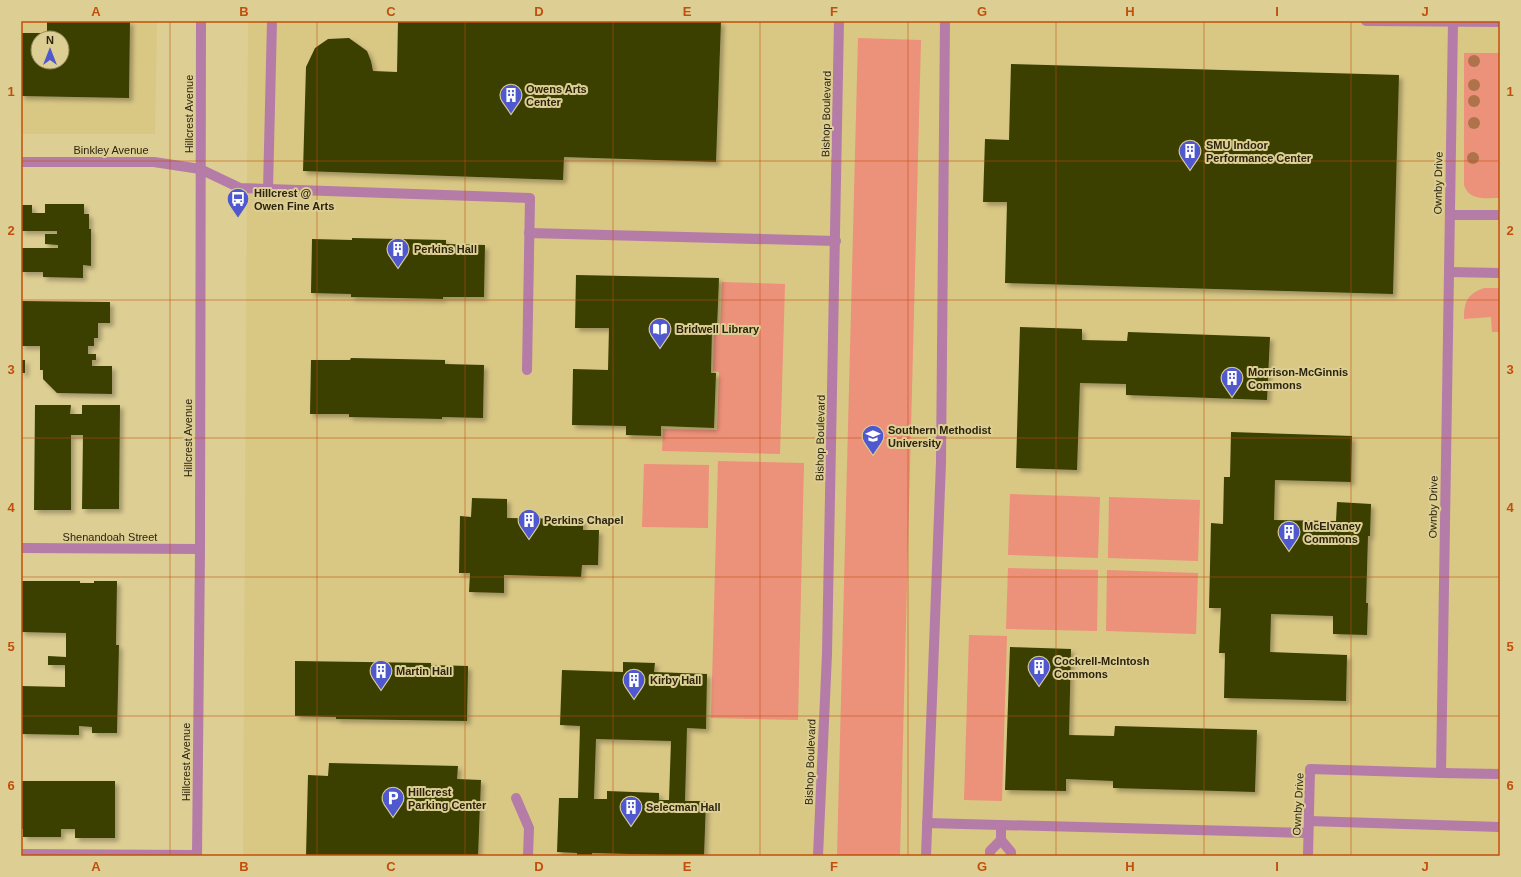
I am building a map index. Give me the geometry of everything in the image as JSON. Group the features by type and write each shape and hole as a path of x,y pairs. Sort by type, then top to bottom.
{"street":[{"name":"Hillcrest Avenue","path":"197,856 200,549 201,21"},
{"path":"268,190 272,21"},
{"name":"Bishop Boulevard","path":"818,856 827,654 839,21"},
{"path":"926,856 941,462 945,21"},
{"path":"1366,21 1500,22"},
{"name":"Ownby Drive","path":"1308,856 1310,769 1441,773 1453,22"},
{"name":"Binkley Avenue","path":"21,162 154,162 200,169 240,188 268,190 530,198 529,233"},
{"path":"1450,216 1500,215"},
{"path":"527,370 529,233 836,241"},
{"path":"1449,272 1500,273"},
{"name":"Shenandoah Street","path":"21,548 200,549"},
{"path":"1441,773 1500,774"},
{"path":"516,798 529,828 528,856"},
{"path":"1309,821 1500,827"},
{"path":"927,823 1308,833"},
{"path":"1001,825 1001,840 1011,852 1011,856"},
{"path":"990,856 990,852 1001,840"},
{"path":"21,854 197,856"}],"shaded area":[{"path":"21,21 157,21 155,134 21,134"},
{"name":"Southern Methodist University","path":"248,21 1500,21 1500,856 243,856"},
{"path":"858,38 921,40 900,856 837,856"},
{"path":"1464,53 1500,53 1500,198 1479,198 1470,194 1464,185"},
{"path":"722,282 785,284 780,454 662,451 663,429 717,430 719,372 713,371 714,332 720,332"},
{"path":"1484,288 1500,288 1500,332 1492,332 1491,317 1464,319 1468,299 1478,290"},
{"path":"718,461 804,463 798,720 711,718"},
{"path":"644,464 709,465 708,528 642,527"},
{"path":"1010,494 1100,497 1098,558 1008,555"},
{"path":"1109,497 1200,500 1198,561 1108,558"},
{"path":"1008,568 1098,570 1097,631 1006,629"},
{"path":"1107,570 1198,573 1196,634 1106,631"},
{"path":"969,635 1007,636 1002,801 964,800"}],"building":[{"path":"47,21 130,21 129,98 21,96 21,33 30,33 30,70 70,70 70,30 47,30"},
{"name":"Owens Arts Center","path":"398,21 721,21 716,162 564,157 563,180 303,171 306,67 315,48 328,39 349,38 367,51 373,71 397,72"},
{"name":"SMU Indoor Performance Center","path":"1011,64 1399,75 1393,294 1005,283 1007,202 983,202 985,139 1009,140"},
{"path":"45,204 84,204 84,214 89,214 89,229 91,229 91,266 83,265 83,278 43,277 43,272 21,272 21,248 58,248 58,245 45,244 45,234 57,234 57,231 21,231 21,205 32,205 32,213 45,213"},
{"name":"Perkins Hall","path":"352,238 446,240 446,244 485,245 484,297 443,297 443,299 351,297 351,294 311,293 312,239 352,240"},
{"name":"Bridwell Library","path":"576,275 719,278 717,329 712,329 711,373 716,373 714,428 661,426 661,436 626,435 626,426 572,425 573,369 608,370 609,328 575,328"},
{"path":"21,301 110,302 110,323 98,323 98,338 94,338 94,346 88,346 88,354 96,354 96,360 92,360 92,366 112,366 112,394 57,393 43,379 43,370 40,370 40,346 21,346"},
{"name":"Morrison-McGinnis Commons","path":"1020,327 1082,329 1082,340 1127,341 1128,332 1270,337 1267,400 1126,395 1126,384 1080,383 1077,470 1016,468"},
{"path":"351,358 445,360 445,364 484,365 483,418 442,417 442,419 349,417 349,414 310,414 311,360 350,360"},
{"path":"21,360 25,360 25,373 21,373"},
{"path":"35,405 71,405 70,414 82,414 82,405 120,405 119,509 82,509 83,435 71,435 71,510 34,510"},
{"name":"McElvaney Commons","path":"1231,432 1352,436 1351,482 1275,480 1274,520 1336,521 1337,502 1371,504 1370,536 1368,536 1366,603 1368,603 1367,635 1333,634 1333,616 1271,614 1270,652 1347,655 1346,701 1224,698 1225,653 1219,653 1221,608 1209,608 1211,523 1223,524 1224,477 1230,477"},
{"name":"Perkins Chapel","path":"472,498 507,499 507,518 583,519 583,530 599,530 598,565 582,565 581,577 504,575 504,593 469,592 470,573 459,573 460,516 471,517"},
{"path":"21,581 80,581 80,583 94,583 94,581 117,581 116,645 119,645 117,733 92,733 92,727 79,726 79,735 21,734 21,686 65,687 65,665 48,665 48,656 66,657 66,633 21,632"},
{"name":"Cockrell-McIntosh Commons","path":"1010,647 1071,649 1069,735 1114,736 1115,726 1257,730 1255,792 1113,788 1113,781 1066,779 1066,791 1005,790"},
{"name":"Martin Hall","path":"295,661 431,663 431,665 468,666 467,721 336,719 336,717 295,716"},
{"path":"623,662 655,663 654,672 707,674 706,729 687,728 685,801 706,801 704,856 592,853 592,856 577,856 577,853 557,852 559,798 578,798 580,726 560,725 562,670 623,672","holes":["596,739 671,741 669,800 659,800 659,793 607,791 607,799 594,799"]},
{"name":"Hillcrest Parking Center","path":"329,763 458,766 457,779 481,780 478,856 306,856 308,775 328,776"},
{"path":"21,781 115,781 115,838 75,838 75,829 61,829 61,837 23,837 23,829 21,829"}],"place":[{"name":"Owens Arts Center","path":"511,114"},
{"name":"SMU Indoor Performance Center","path":"1190,170"},
{"name":"Hillcrest @ Owen Fine Arts","path":"238,218"},
{"name":"Perkins Hall","path":"398,268"},
{"name":"Bridwell Library","path":"660,348"},
{"name":"Morrison-McGinnis Commons","path":"1232,398"},
{"name":"Southern Methodist University","path":"873,456"},
{"name":"Perkins Chapel","path":"529,540"},
{"name":"McElvaney Commons","path":"1289,552"},
{"name":"Cockrell-McIntosh Commons","path":"1039,686"},
{"name":"Martin Hall","path":"381,690"},
{"name":"Kirby Hall","path":"634,700"},
{"name":"Hillcrest Parking Center","path":"393,818"},
{"name":"Selecman Hall","path":"631,826"}]}
